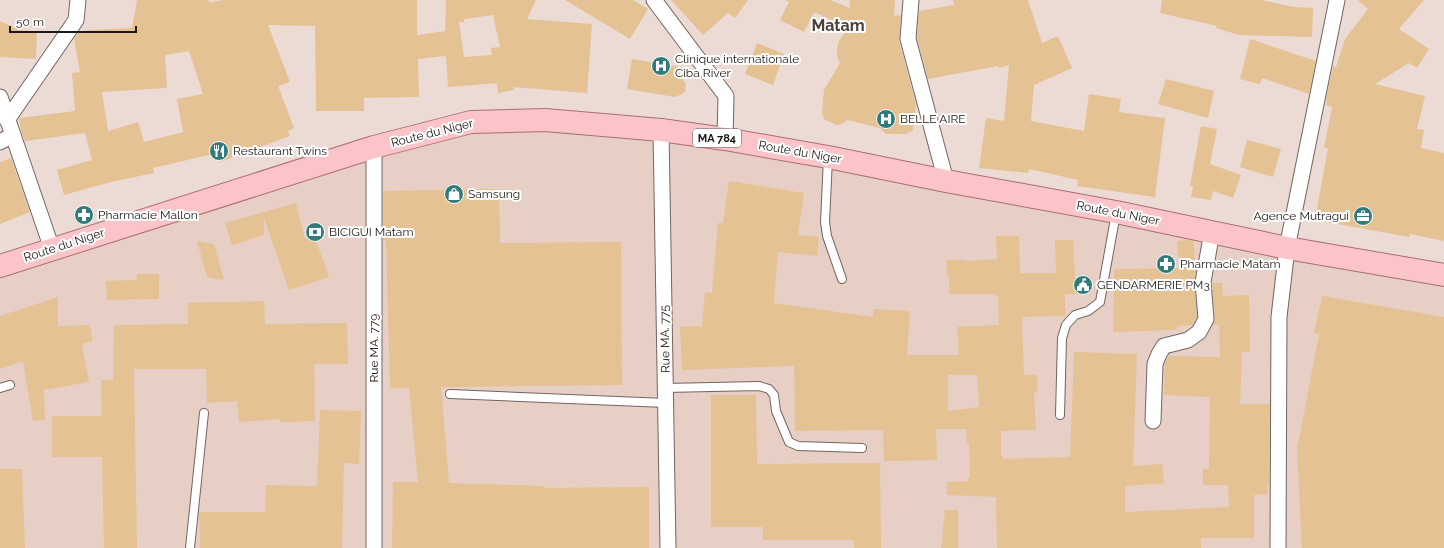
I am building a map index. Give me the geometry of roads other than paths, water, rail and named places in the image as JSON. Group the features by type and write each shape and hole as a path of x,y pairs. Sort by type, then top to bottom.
{"main road":[{"name":"Route du Niger","path":"0,266 374,147 472,122 545,120 661,130 725,139 828,157 946,181 1116,212 1287,248 1444,275"}],"street":[{"path":"7,120 76,20 78,0"},
{"path":"654,0 726,96 725,139"},
{"path":"911,0 908,39 946,181"},
{"path":"1278,548 1279,317 1287,248 1337,0"},
{"path":"0,97 7,120 6,139 52,249"},
{"name":"Rue MA. 775","path":"661,130 668,548"},
{"name":"Rue MA. 779","path":"374,147 374,548"},
{"path":"1153,421 1155,364 1159,354 1164,346 1188,340 1199,332 1206,319 1202,282 1212,232"}],"lane":[{"path":"828,157 825,222 827,236 842,279"},
{"path":"1060,415 1062,338 1066,325 1075,315 1088,311 1100,302 1116,212"},
{"path":"0,388 10,385"},
{"path":"450,394 666,395 759,386 769,389 774,396 776,411 789,442 798,446 862,448"},
{"path":"190,548 204,413"}],"place":[{"name":"Clinique internationale Ciba River","path":"661,66"},
{"name":"BELLE AIRE","path":"886,119"},
{"name":"Restaurant Twins","path":"219,151"},
{"name":"Samsung","path":"454,194"},
{"name":"Pharmacie Mallon","path":"84,215"},
{"name":"Agence Mutragui","path":"1363,216"},
{"name":"BICIGUI Matam","path":"315,232"},
{"name":"Pharmacie Matam","path":"1166,264"},
{"name":"GENDARMERIE PM3","path":"1083,285"}],"district":[{"name":"Matam","path":"838,25"}]}
